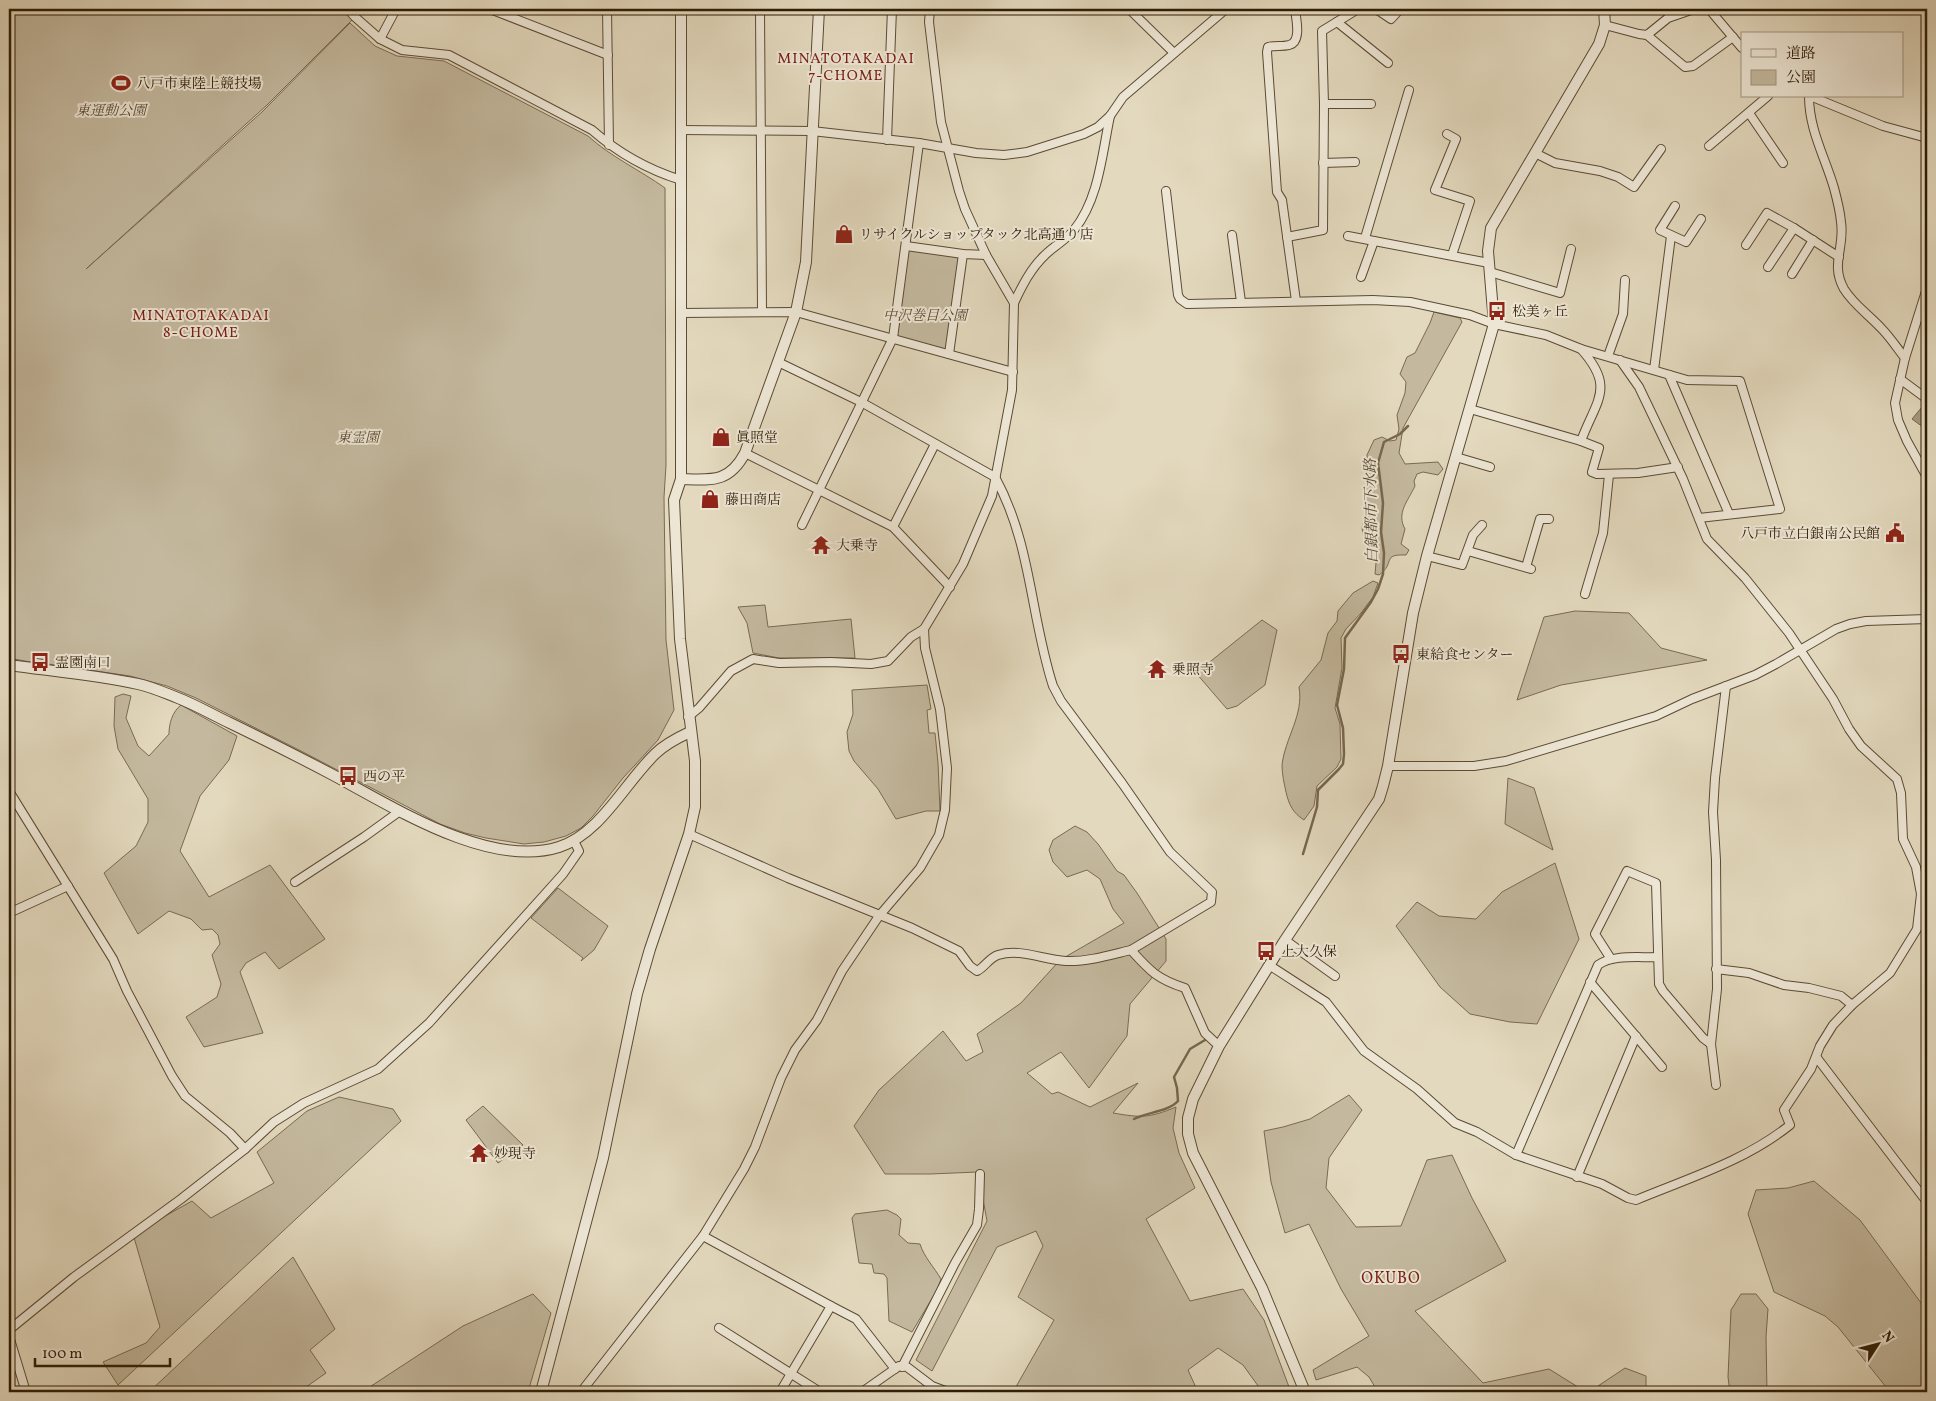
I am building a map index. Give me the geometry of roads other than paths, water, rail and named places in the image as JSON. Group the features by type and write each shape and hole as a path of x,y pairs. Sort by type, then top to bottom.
{"street":[{"path":"348,9 380,39 402,50 448,55 592,130 609,145 648,166 681,180"},
{"path":"380,39 396,9"},
{"path":"490,9 608,55"},
{"path":"607,9 609,145"},
{"path":"541,1392 603,1158 637,994 689,834 695,807 696,780 680,639 674,500 681,480 681,9"},
{"path":"760,9 759,130 762,311"},
{"path":"681,480 719,478 730,473 739,465 796,312 806,262 819,9"},
{"path":"887,140 892,9"},
{"path":"930,9 929,22 941,122 947,148 966,209 986,255 1014,303"},
{"path":"1129,9 1174,53"},
{"path":"681,130 812,131 919,143 992,155 1027,152 1084,134 1098,127 1110,116 1123,97 1226,9"},
{"path":"1295,9 1296,38 1294,43 1268,48 1267,52 1277,192 1282,200 1296,301"},
{"path":"1287,237 1323,230 1324,104 1322,31 1358,9"},
{"path":"1376,9 1391,19 1400,9"},
{"path":"1305,1392 1262,1288 1193,1153 1188,1134 1188,1118 1193,1100 1219,1046 1268,965 1379,799 1388,766 1413,613 1427,556 1494,324 1488,251 1491,228 1599,44 1605,25 1604,9"},
{"path":"1647,35 1668,18 1694,9"},
{"path":"1709,9 1741,47"},
{"path":"1337,22 1388,63"},
{"path":"1605,25 1647,35 1685,67 1693,66 1733,37"},
{"path":"1365,238 1409,90"},
{"path":"1709,146 1766,98"},
{"path":"1810,98 1812,129 1834,188 1841,222 1843,237 1836,266 1838,275 1844,289 1882,328 1905,358"},
{"path":"1815,98 1883,126 1927,138"},
{"path":"1324,104 1371,104"},
{"path":"1749,113 1783,163"},
{"path":"688,717 699,708 731,671 754,659 780,663 831,662 871,664 888,661 911,637 924,629 964,564 992,496 1012,390 1014,303 1032,270 1044,255 1074,230 1084,214 1092,196 1110,116"},
{"path":"1447,134 1456,139 1435,190 1470,201 1452,255"},
{"path":"802,526 818,488 892,338 919,143"},
{"path":"1535,153 1555,163 1600,171 1618,177 1634,187 1661,149"},
{"path":"1323,163 1356,162"},
{"path":"1166,191 1176,278 1180,299 1187,304 1373,300 1410,302 1470,315 1494,324 1546,336 1581,349 1687,380 1740,381 1780,510 1699,518"},
{"path":"1675,206 1660,230 1686,242 1701,219"},
{"path":"1746,245 1767,213 1839,257"},
{"path":"1768,267 1794,228"},
{"path":"1232,235 1241,302"},
{"path":"1348,236 1452,255 1560,293 1571,249"},
{"path":"1654,370 1672,236"},
{"path":"1792,274 1813,240"},
{"path":"1361,276 1374,241"},
{"path":"906,246 963,254 986,255"},
{"path":"949,354 963,254"},
{"path":"1608,356 1623,314 1625,280"},
{"path":"1927,288 1905,358 1895,404 1898,420 1907,442 1927,477"},
{"path":"681,313 796,312 1013,372"},
{"path":"1581,349 1589,357 1602,388 1599,401 1581,441"},
{"path":"1268,965 1326,1002 1364,1051 1417,1089 1455,1123 1482,1134 1516,1155 1602,1184 1628,1198 1636,1200 1726,1165 1771,1140 1790,1125 1784,1110 1817,1058 1820,1046 1833,1025 1890,973 1917,929 1921,894 1916,867 1903,839 1901,793 1897,779 1861,746 1848,729 1833,699 1789,632 1745,578 1707,539 1678,467 1640,387 1620,360"},
{"path":"689,834 788,878 912,928 959,951 970,966 977,971 991,958 1002,954 1027,954 1066,961 1105,956 1130,950 1211,902 1212,892 1170,852 1061,701 1053,686 1021,541 1006,498 995,477 861,402 778,362"},
{"path":"1669,375 1729,514"},
{"path":"1900,380 1927,399"},
{"path":"1470,409 1599,448 1592,472 1609,475 1678,467"},
{"path":"893,527 935,444"},
{"path":"745,453 893,527 950,587"},
{"path":"1456,457 1490,467"},
{"path":"1585,594 1603,533 1609,475"},
{"path":"1468,551 1528,568 1540,519 1549,519"},
{"path":"1427,556 1460,566 1464,563 1473,535 1482,525"},
{"path":"1388,766 1474,766 1506,761 1656,716 1755,675 1836,629 1850,624 1866,621 1927,619"},
{"path":"581,1392 640,1314 703,1236 744,1170 755,1147 788,1062 817,1020 842,970 879,916 920,868 939,834 945,810 947,768 940,709 925,648 924,629"},
{"path":"9,665 140,684 181,699 299,757 400,811 454,836 486,846 512,850 533,851 557,848 574,841 600,818 654,754 672,741 690,732"},
{"path":"1716,1085 1711,1044 1717,989 1714,812 1715,778 1726,686"},
{"path":"9,791 112,959 157,1048 181,1090 230,1133 245,1149"},
{"path":"295,882 400,811"},
{"path":"9,1330 74,1277 245,1149 274,1122 304,1103 378,1069 429,1023 563,874 580,851 574,841"},
{"path":"1611,960 1595,934 1627,871 1656,884 1660,984 1663,991 1703,1038 1711,1044"},
{"path":"1918,878 1927,874"},
{"path":"9,913 68,886"},
{"path":"1285,940 1335,976"},
{"path":"1130,950 1152,973 1166,982 1185,988 1206,1033 1219,1046"},
{"path":"1516,1155 1598,965 1603,961 1658,957"},
{"path":"1716,969 1749,973 1784,985 1809,988 1841,996 1852,1006"},
{"path":"1590,982 1662,1067"},
{"path":"1577,1177 1636,1036"},
{"path":"1817,1058 1927,1202"},
{"path":"862,1392 898,1368 977,1225 980,1174"},
{"path":"703,1236 856,1319 898,1368 907,1368 932,1386 948,1392"},
{"path":"780,1392 831,1306"},
{"path":"719,1328 820,1392"},
{"path":"9,1336 26,1392"}],"waterway":[{"name":"白銀都市下水路","path":"1303,854 1317,807 1318,790 1343,764 1343,728 1337,705 1344,669 1345,638 1371,602 1383,574 1384,553 1381,532 1383,503 1378,463 1384,442 1400,434 1408,426"},
{"name":"白銀都市下水路","path":"1134,1119 1163,1110 1178,1101 1174,1077 1190,1049 1205,1040"}],"place":[{"name":"八戸市東陸上競技場","path":"121,83"},
{"name":"リサイクルショップタック北高通り店","path":"844,234"},
{"name":"松美ヶ丘","path":"1497,311"},
{"name":"眞照堂","path":"721,437"},
{"name":"藤田商店","path":"710,499"},
{"name":"八戸市立白銀南公民館","path":"1895,533"},
{"name":"大乗寺","path":"821,545"},
{"name":"東給食センター","path":"1401,654"},
{"name":"霊園南口","path":"40,662"},
{"name":"乗照寺","path":"1157,669"},
{"name":"西の平","path":"348,776"},
{"name":"上大久保","path":"1266,951"},
{"name":"妙現寺","path":"479,1153"}],"district":[{"name":"MINATOTAKADAI 7-CHOME","path":"846,66"},
{"name":"MINATOTAKADAI 8-CHOME","path":"201,324"},
{"name":"OKUBO","path":"1391,1277"}],"park label":[{"name":"東運動公園","path":"111,110"},
{"name":"中沢巻目公園","path":"925,315"},
{"name":"東霊園","path":"358,437"}]}
